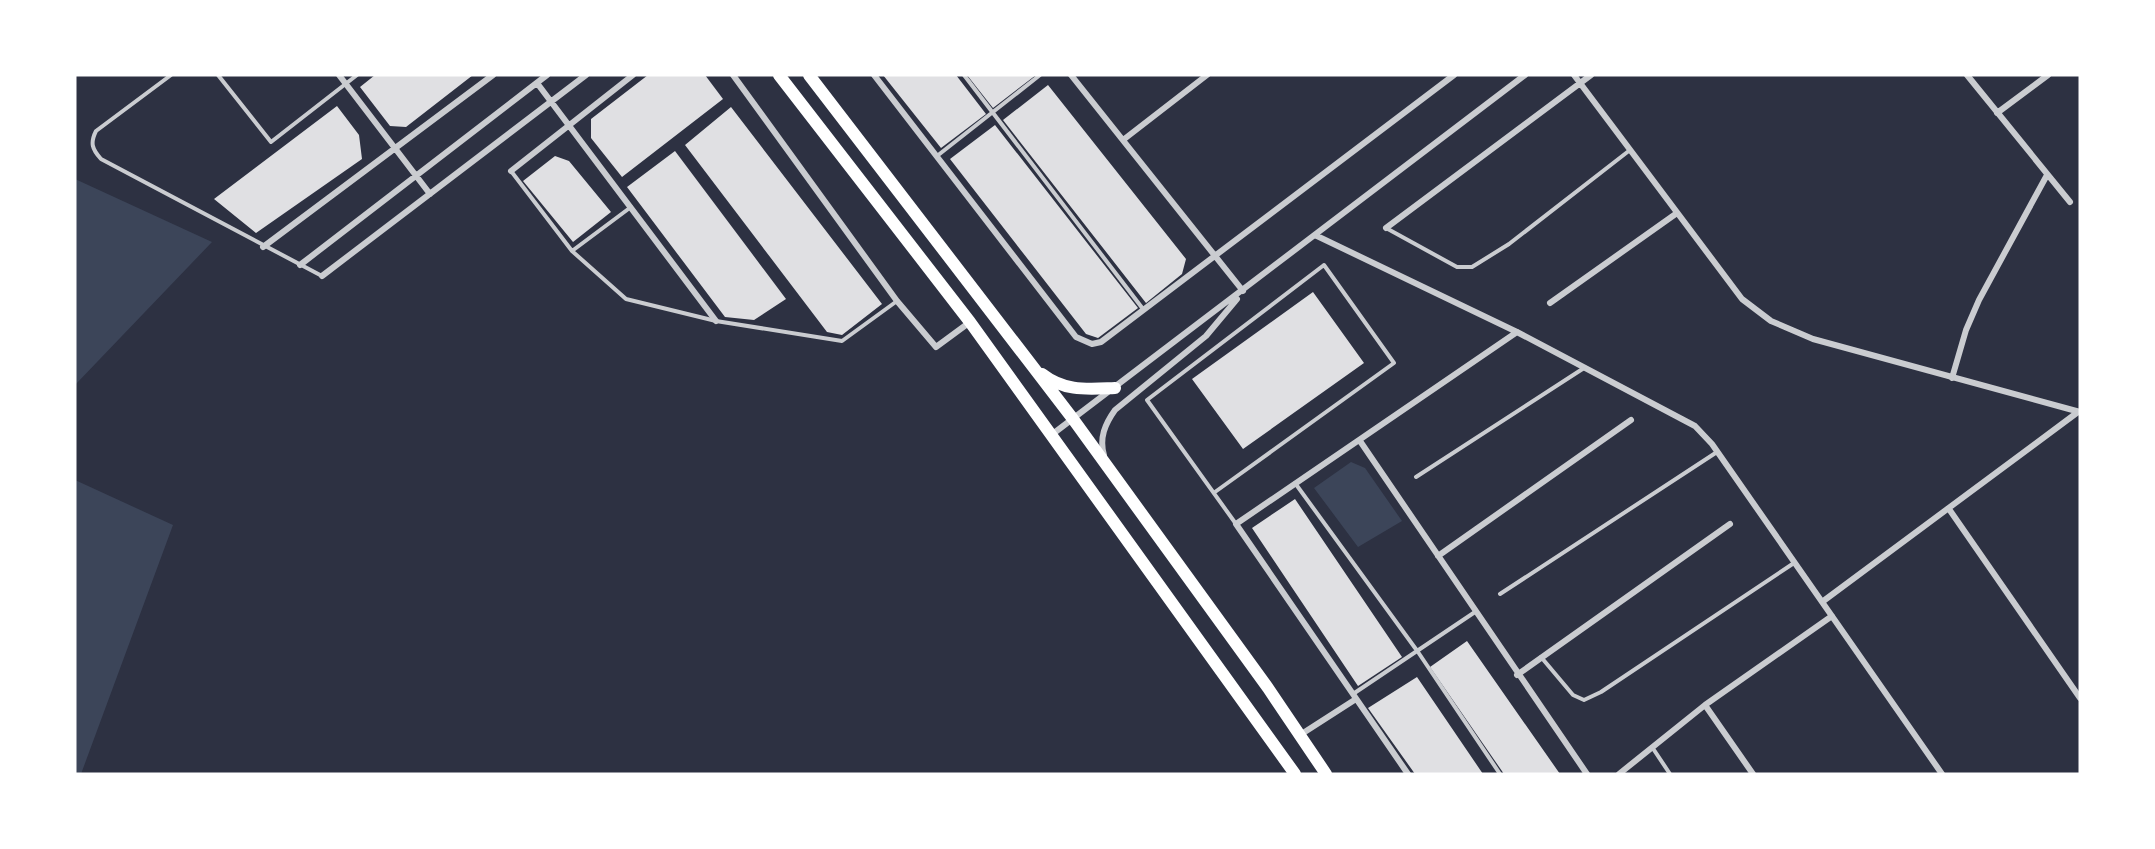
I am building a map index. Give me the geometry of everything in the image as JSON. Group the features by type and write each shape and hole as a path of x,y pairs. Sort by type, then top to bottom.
{"main road":[{"path":"779,75 970,322 1293,774"},
{"path":"809,75 1029,365 1073,419 1174,557 1326,774"},
{"path":"1029,365 1060,385 1077,390 1115,388"}],"street":[{"path":"339,75 430,194"},
{"path":"263,247 493,75"},
{"path":"300,265 547,75"},
{"path":"322,276 586,75"},
{"path":"511,171 633,75"},
{"path":"733,75 897,300 936,347 970,322"},
{"path":"874,75 1076,338 1092,345 1101,342 1454,75"},
{"path":"1071,75 1243,291"},
{"path":"1123,140 1207,75"},
{"path":"1050,436 1317,236 1525,75"},
{"path":"1574,75 1742,299 1771,321 1813,339 2079,412"},
{"path":"1386,228 1591,75"},
{"path":"1967,75 2070,202"},
{"path":"1997,113 2048,75"},
{"path":"537,83 716,321"},
{"path":"1952,378 1966,330 1979,300 2047,175"},
{"path":"1550,303 1677,213"},
{"path":"1317,236 1517,333 1695,426 1717,452 1942,774"},
{"path":"1108,468 1102,436 1106,422 1115,410 1206,336 1243,291"},
{"path":"1408,774 1236,524 1517,333"},
{"path":"1822,602 2079,412"},
{"path":"1438,556 1631,420"},
{"path":"1360,441 1517,675 1587,774"},
{"path":"1949,509 2080,698"},
{"path":"1517,675 1540,656 1730,524"},
{"path":"1619,774 1706,705 1832,616"},
{"path":"1300,735 1354,696"},
{"path":"1706,705 1753,774"}],"lane":[{"path":"171,75 96,131 92,139 93,150 101,159 263,247 322,276"},
{"path":"218,75 271,142 357,75"},
{"path":"964,75 1143,309"},
{"path":"937,156 1040,75"},
{"path":"1386,228 1457,267 1472,267 1509,244 1630,150"},
{"path":"511,171 537,209 572,251 626,299 716,321 842,341 897,300"},
{"path":"572,251 632,207"},
{"path":"1215,492 1394,363 1324,265 1147,400 1236,524"},
{"path":"1416,477 1585,368"},
{"path":"1500,594 1717,452"},
{"path":"1295,483 1418,652 1500,774"},
{"path":"1540,656 1573,695 1584,700 1601,692 1794,563"},
{"path":"1354,696 1475,612"},
{"path":"1652,747 1670,774"}],"shaded area":[{"path":"75,179 212,242 75,385"},
{"path":"1351,462 1365,468 1402,521 1358,547 1314,488"},
{"path":"75,480 173,525 81,774 75,774"}],"building":[{"path":"375,75 473,75 406,127 390,126 360,87"},
{"path":"648,75 705,75 723,99 622,177 591,138 591,119"},
{"path":"883,75 956,75 986,114 941,148"},
{"path":"967,75 1036,75 993,108"},
{"path":"1048,85 1186,259 1182,274 1146,303 1003,120"},
{"path":"337,106 359,135 362,159 256,233 214,199"},
{"path":"731,107 882,304 842,335 827,332 685,145"},
{"path":"995,125 1138,308 1098,338 1086,334 950,159"},
{"path":"675,151 786,299 754,320 725,317 627,187"},
{"path":"555,156 569,161 611,212 573,242 523,181"},
{"path":"1313,292 1364,363 1243,449 1192,379"},
{"path":"1295,499 1402,657 1358,686 1252,528"},
{"path":"1467,641 1560,774 1504,774 1430,667"},
{"path":"1417,677 1483,774 1415,774 1368,708"}]}
